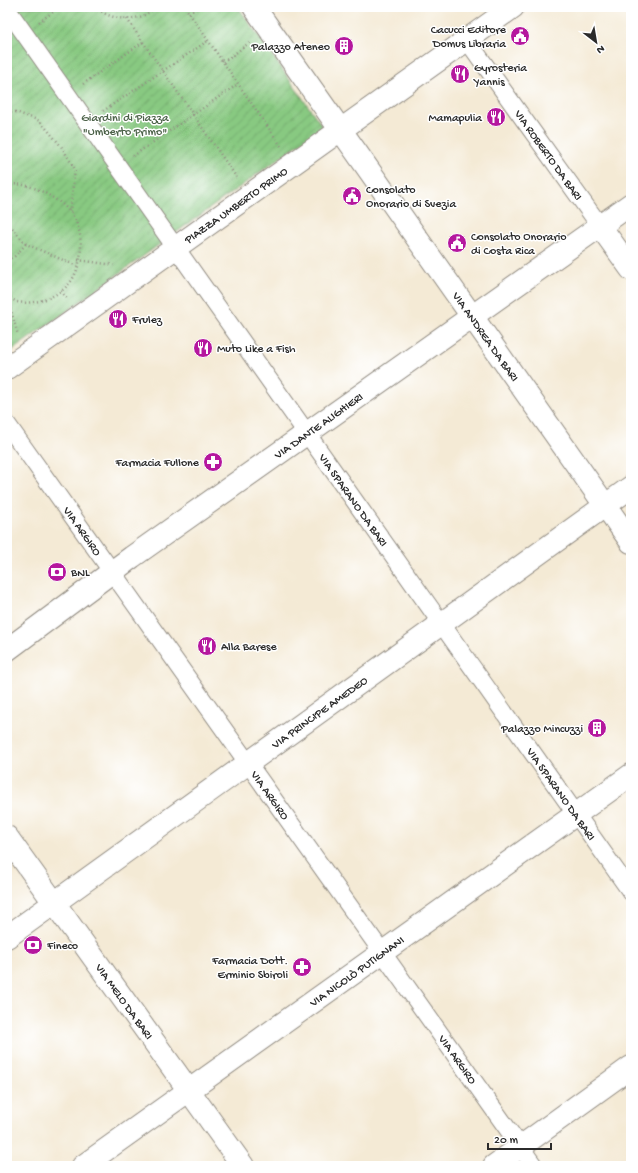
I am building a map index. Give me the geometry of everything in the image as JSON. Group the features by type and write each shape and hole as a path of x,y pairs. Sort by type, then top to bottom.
{"street":[{"path":"254,7 341,130"},
{"name":"PIAZZA UMBERTO PRIMO","path":"7,368 513,7"},
{"name":"VIA SPARANO DA BARI","path":"7,9 631,892"},
{"name":"VIA ROBERTO DA BARI","path":"467,40 631,269"},
{"name":"VIA ANDREA DA BARI","path":"341,130 631,542"},
{"name":"VIA DANTE ALIGHIERI","path":"7,650 112,572 631,204"},
{"name":"VIA ARGIRO","path":"7,424 534,1166"},
{"name":"VIA PRINCIPE AMEDEO","path":"7,936 631,487"},
{"name":"VIA NICOLÒ PUTIGNANI","path":"83,1166 631,775"},
{"name":"VIA MELO DA BARI","path":"7,837 243,1166"},
{"path":"494,1166 631,1067"}],"path":[{"path":"95,7 110,16 127,19 143,15 155,7"},
{"path":"185,7 209,40 284,152"},
{"path":"189,13 198,7"},
{"path":"127,19 240,184"},
{"path":"223,62 254,39"},
{"path":"87,122 209,40"},
{"path":"68,94 143,42"},
{"path":"119,166 238,84"},
{"path":"7,112 16,112 40,121 61,146 75,169 70,212"},
{"path":"7,185 26,185 43,192 70,212 77,225 81,245 77,266 69,285 51,297 34,302 17,302 7,296"},
{"path":"7,222 26,244 77,266"},
{"path":"7,260 15,256 26,244"},
{"path":"78,260 117,265"},
{"path":"7,296 20,340"}],"green space":[{"name":"Giardini di Piazza \"Umberto Primo\"","path":"7,7 238,7 323,127 7,354"}],"place":[{"name":"Cacucci Editore Domus Libraria","path":"520,36"},
{"name":"Palazzo Ateneo","path":"344,46"},
{"name":"Gyrosteria Yannis","path":"460,74"},
{"name":"Mamapulia","path":"496,117"},
{"name":"Consolato Onorario di Svezia","path":"352,196"},
{"name":"Consolato Onorario di Costa Rica","path":"457,243"},
{"name":"Frulez","path":"118,319"},
{"name":"Muto Like a Fish","path":"203,348"},
{"name":"Farmacia Fullone","path":"213,462"},
{"name":"BNL","path":"57,572"},
{"name":"Alla Barese","path":"207,646"},
{"name":"Palazzo Mincuzzi","path":"597,728"},
{"name":"Fineco","path":"33,945"},
{"name":"Farmacia Dott. Erminio Sbiroli","path":"302,967"}]}
